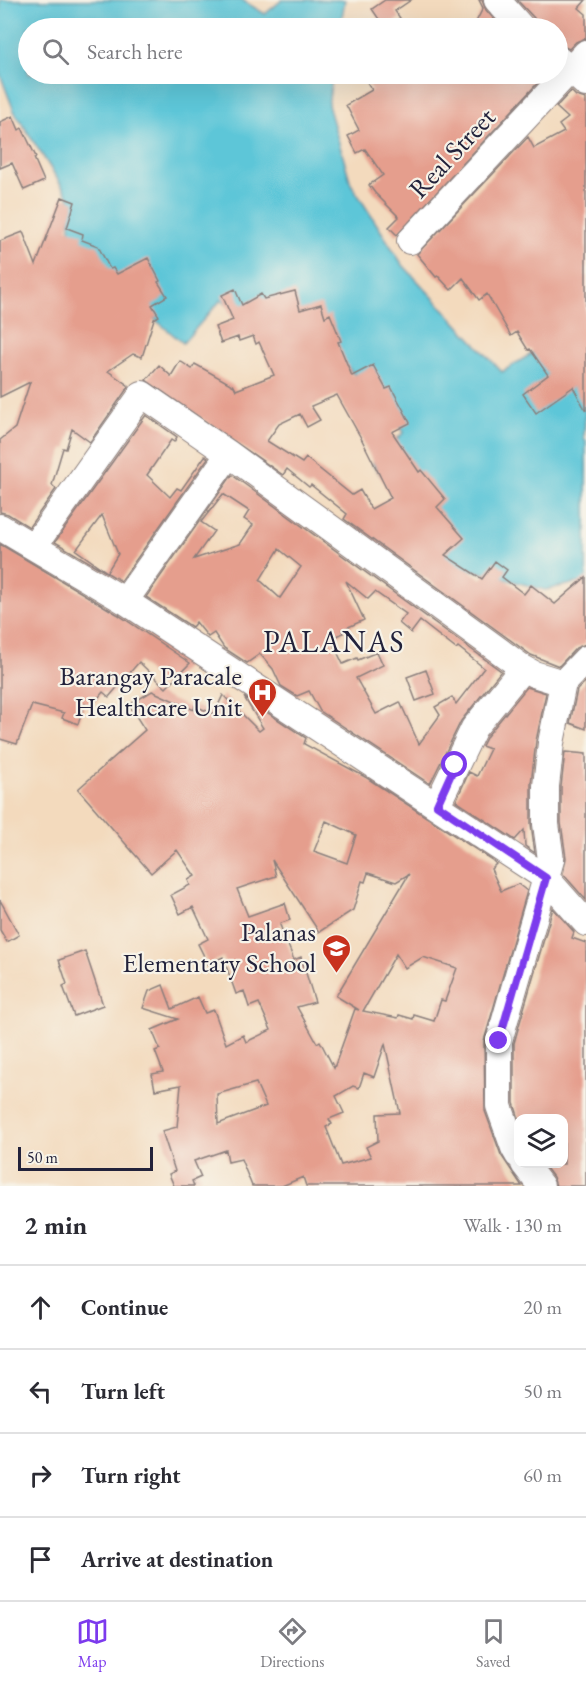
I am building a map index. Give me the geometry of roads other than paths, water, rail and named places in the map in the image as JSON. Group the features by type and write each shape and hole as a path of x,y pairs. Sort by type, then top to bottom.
{"street":[{"path":"496,0 513,18"},
{"name":"Real Street","path":"410,241 558,84"},
{"path":"34,546 142,394 229,453 523,668 563,683"},
{"path":"125,601 229,453"},
{"path":"0,527 125,601 546,878 586,923"},
{"path":"514,1148 499,1106 499,1041 551,860 546,824 546,786 551,743 563,683 586,659"},
{"path":"437,805 474,728 523,668"},
{"path":"527,1168 540,1186"}],"water":[{"path":"0,0 242,0 265,14 282,0 345,0 342,18 18,18 18,84 331,84 328,105 351,184 402,264 502,372 544,346 586,397 584,439 586,441 586,581 545,590 444,562 372,464 404,432 332,349 244,318 221,300 183,343 71,248 69,197 14,111 0,74"}],"place":[{"name":"Barangay Paracale Healthcare Unit","path":"263,718"},
{"name":"Palanas Elementary School","path":"337,974"}],"district":[{"name":"PALANAS","path":"334,642"}]}
